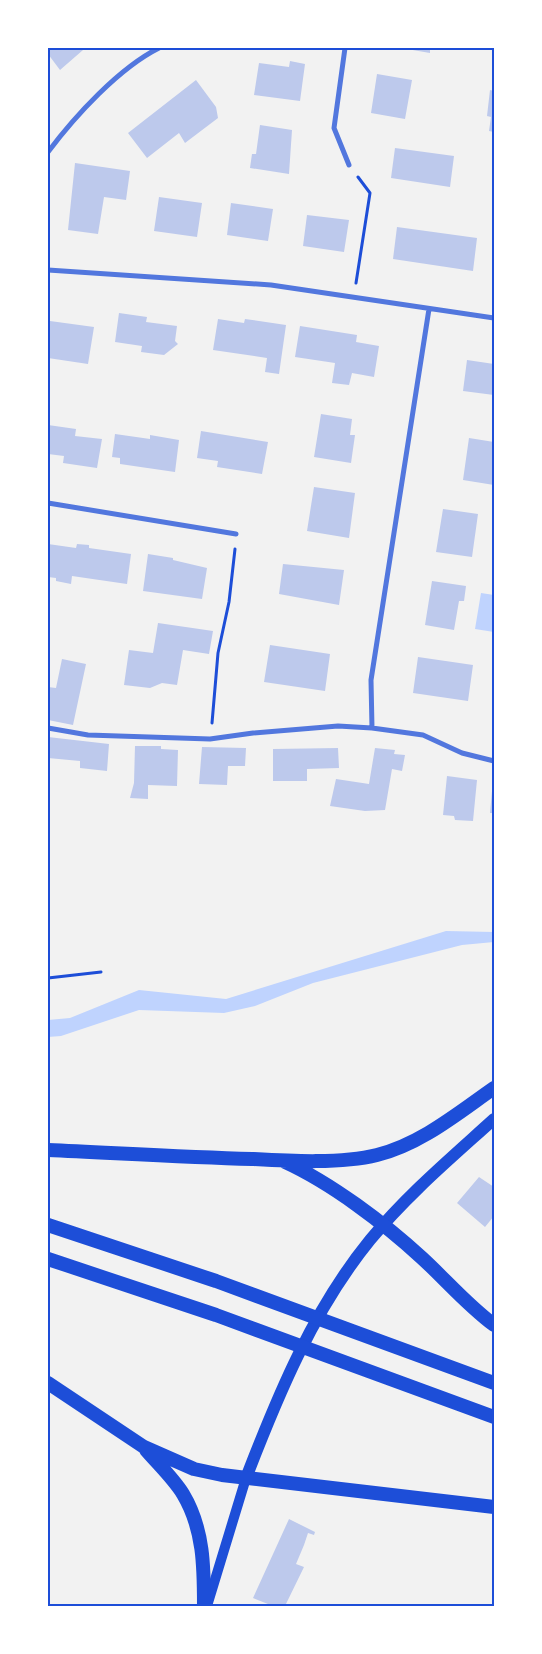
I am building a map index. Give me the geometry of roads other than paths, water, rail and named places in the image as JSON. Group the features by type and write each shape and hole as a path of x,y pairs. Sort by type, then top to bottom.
{"highway":[{"path":"48,1150 283,1160 350,1159 376,1155 391,1150 432,1131 494,1088"},
{"path":"283,1160 318,1178 382,1226 421,1257 476,1312 494,1324"},
{"path":"48,1225 216,1281 494,1383"},
{"path":"48,1259 216,1315 494,1418"},
{"path":"48,1384 144,1447 194,1469 246,1478 494,1507"},
{"path":"144,1447 182,1493 194,1517 204,1564 206,1606"}],"main road":[{"path":"206,1606 246,1478 276,1403 314,1324 344,1276 382,1226 419,1187 494,1119"}],"street":[{"path":"48,152 85,106 122,74 159,48"},
{"path":"345,48 334,128 349,165"},
{"path":"48,270 271,285 494,318"},
{"path":"372,728 371,680 430,310"},
{"path":"48,503 236,534"},
{"path":"48,728 88,735 210,739 253,732 338,726 372,728 423,735 462,753 494,761"}],"water":[{"path":"481,593 494,595 494,632 475,629"},
{"path":"446,931 494,932 494,942 462,945 313,983 255,1006 224,1013 139,1010 61,1036 48,1037 48,1020 70,1018 139,990 226,999"}]}
